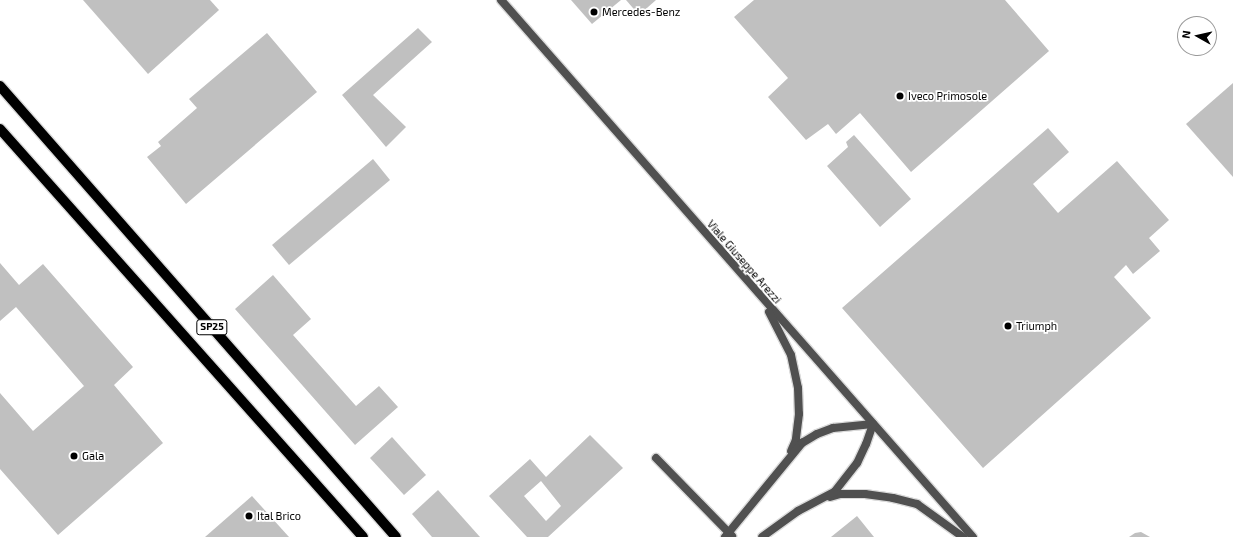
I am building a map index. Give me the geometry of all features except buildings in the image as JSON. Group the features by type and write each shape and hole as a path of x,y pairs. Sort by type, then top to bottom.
{"main road":[{"name":"SP25","path":"0,86 396,537"},
{"name":"SP25","path":"0,129 363,537"}],"street":[{"name":"Viale Giuseppe Arezzi","path":"501,0 764,302 973,537"},
{"path":"764,302 790,355 798,388 799,414 796,440 785,464"},
{"path":"656,458 729,536 802,443 817,434 833,428 873,424 857,463 846,479 834,492 798,511 762,537"},
{"path":"817,501 840,494 893,498 917,504 963,537"}],"place":[{"name":"Mercedes-Benz","path":"594,12"},
{"name":"Iveco Primosole","path":"900,96"},
{"name":"Triumph","path":"1008,326"},
{"name":"Gala","path":"74,456"},
{"name":"Ital Brico","path":"249,516"}]}
